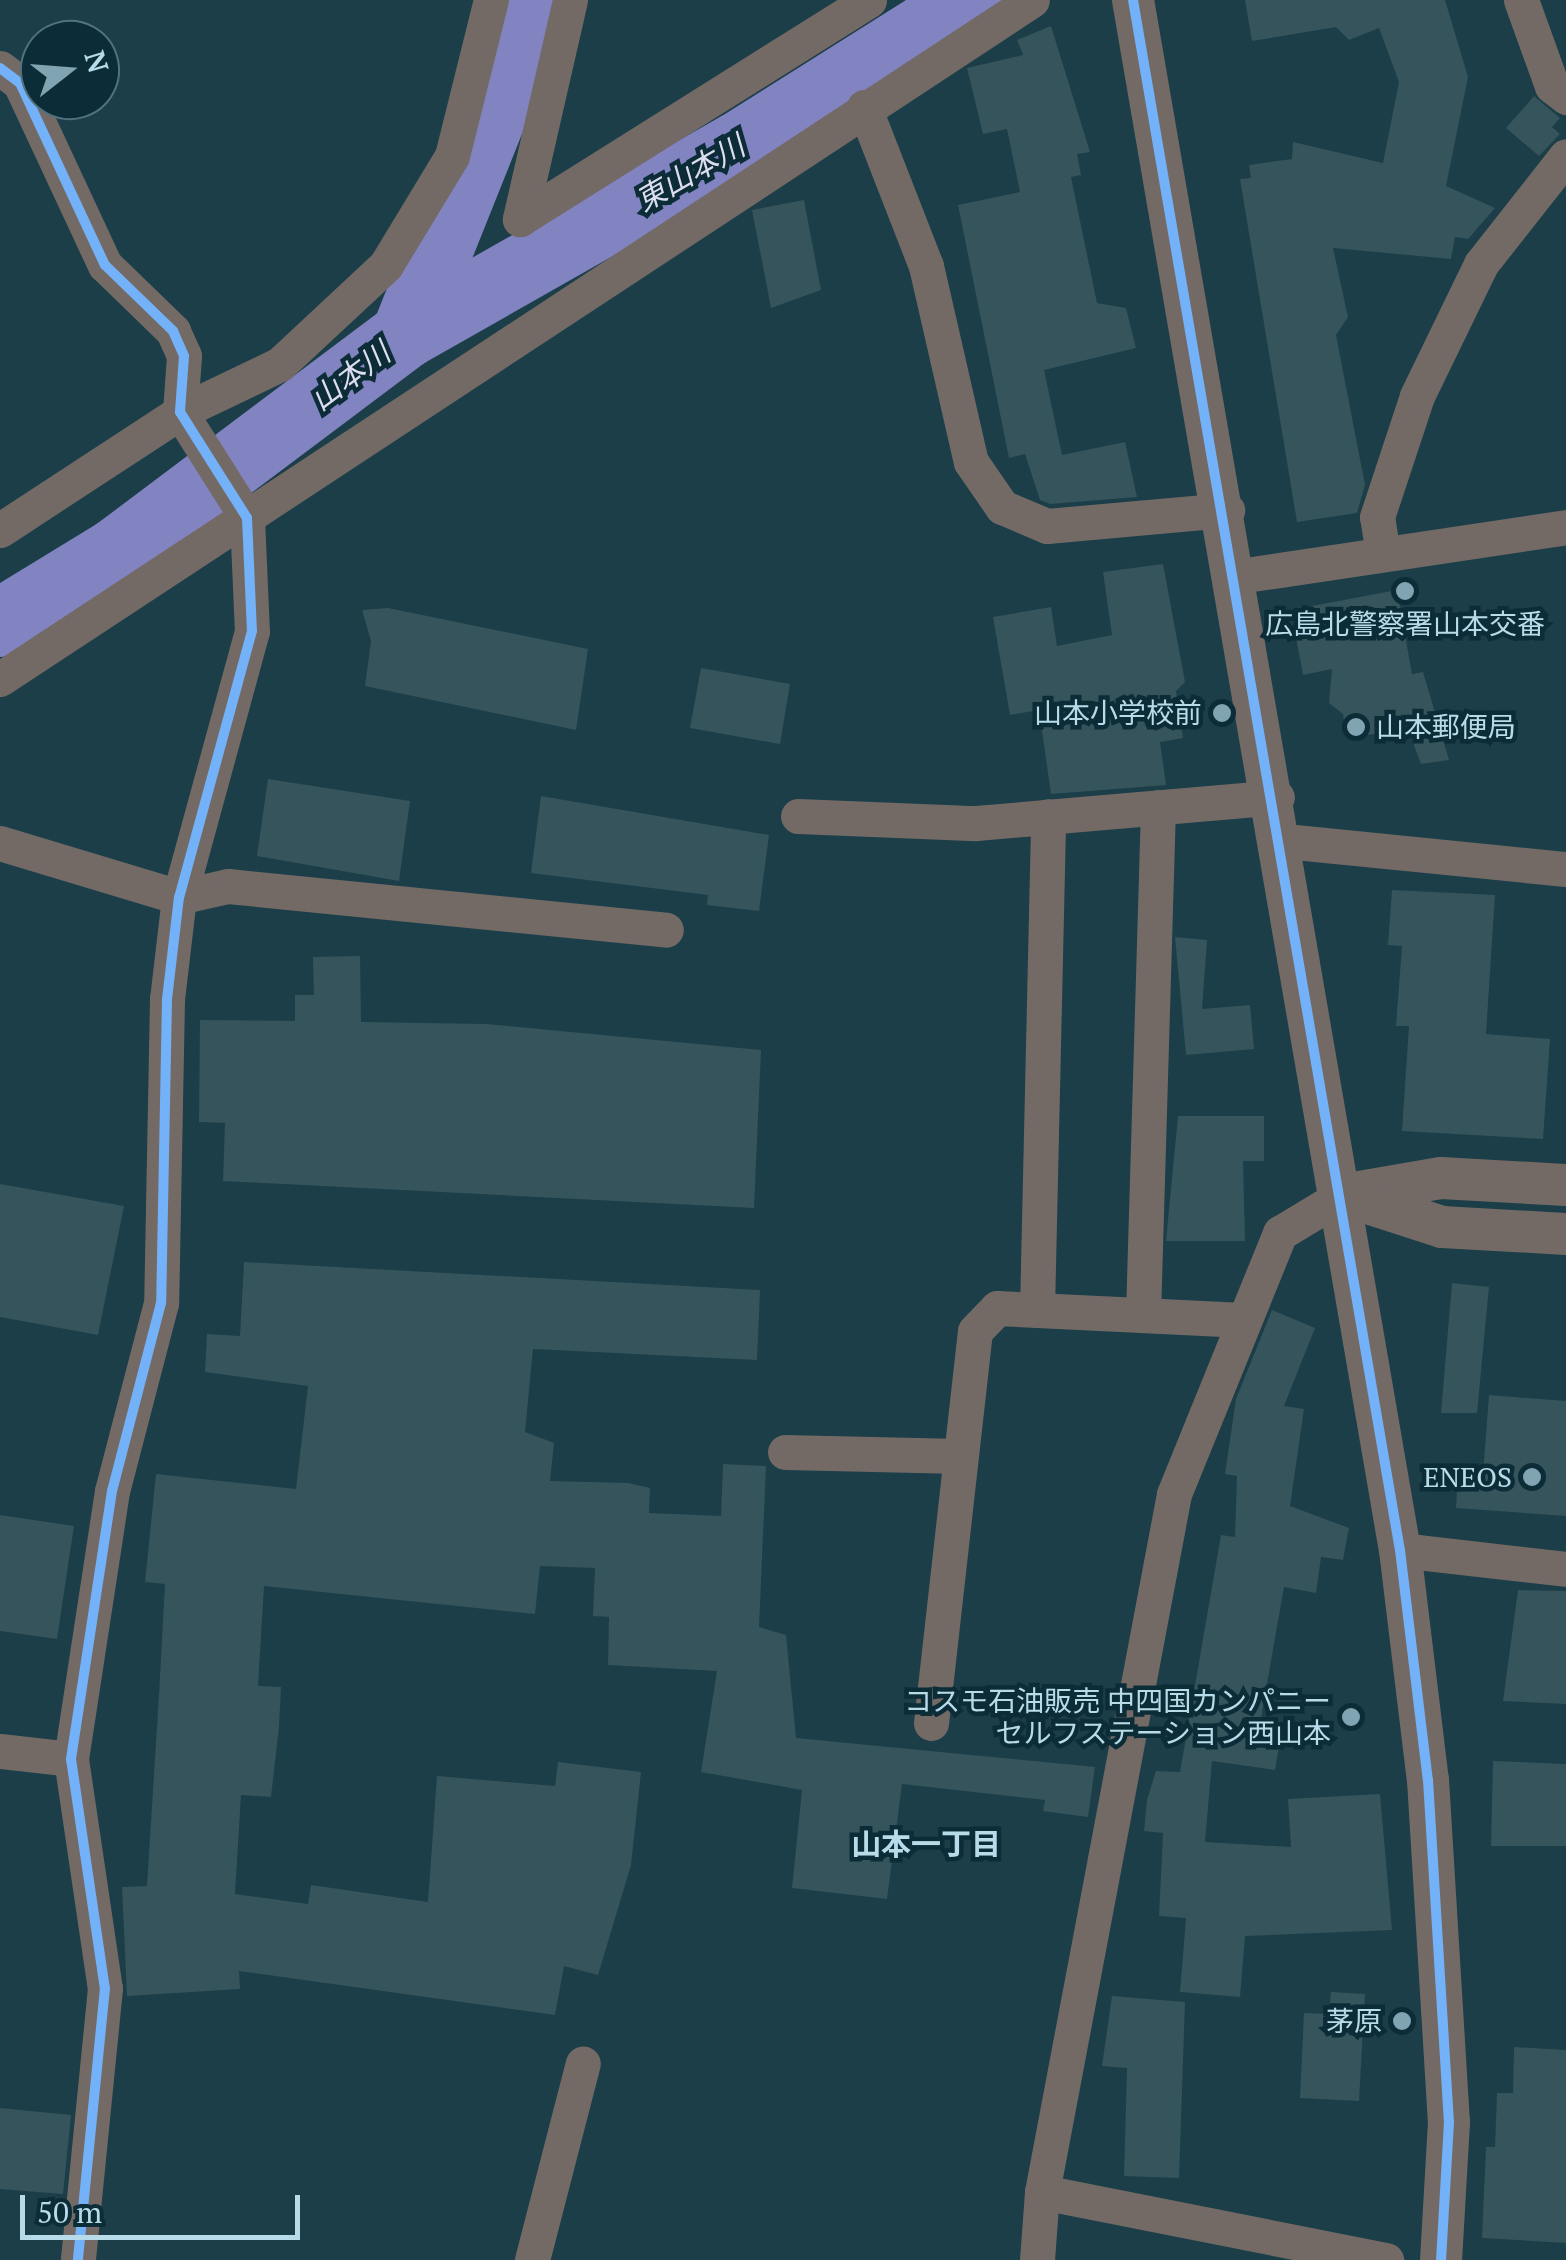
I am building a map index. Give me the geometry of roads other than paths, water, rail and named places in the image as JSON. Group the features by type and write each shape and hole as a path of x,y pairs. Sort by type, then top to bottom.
{"street":[{"path":"0,530 180,412 280,364 386,265 452,156 490,0"},
{"path":"570,0 520,219 869,0"},
{"path":"0,679 1032,0"},
{"path":"1132,0 1285,841 1400,1550 1428,1780 1449,2122 1440,2260"},
{"path":"1522,0 1552,86 1566,97"},
{"path":"0,68 20,84 106,265 173,331 184,356 180,412 247,518 252,631 179,897 167,999 161,1302 112,1491 71,1759 105,1988 78,2260"},
{"path":"864,107 926,266 971,462 1002,507 1048,526 1226,510"},
{"path":"1384,554 1377,517 1418,396 1481,264 1566,156"},
{"path":"1239,576 1566,527"},
{"path":"798,816 1048,816 1277,797"},
{"path":"1143,1315 1158,807"},
{"path":"1038,1310 1048,816"},
{"path":"1285,841 1566,869"},
{"path":"0,843 179,897 228,886 666,930"},
{"path":"1037,2260 1042,2192 1174,1494 1280,1233 1342,1195 1441,1178 1566,1186"},
{"path":"1342,1195 1442,1227 1566,1234"},
{"path":"931,1723 976,1331 997,1308 1244,1320"},
{"path":"785,1452 960,1456"},
{"path":"1400,1550 1566,1569"},
{"path":"0,1751 71,1759"},
{"path":"532,2260 583,2062"},
{"path":"1042,2192 1386,2260"}],"waterway":[{"name":"山本川","path":"405,335 539,0"},
{"name":"東山本川","path":"0,623 116,552 405,335 738,146 970,0"}],"place":[{"name":"広島北警察署山本交番","path":"1405,591"},
{"name":"山本小学校前","path":"1222,713"},
{"name":"山本郵便局","path":"1356,727"},
{"name":"ENEOS","path":"1532,1477"},
{"name":"コスモ石油販売 中四国カンパニー セルフステーション西山本","path":"1351,1717"},
{"name":"茅原","path":"1402,2021"}],"district":[{"name":"山本一丁目","path":"926,1844"}]}
